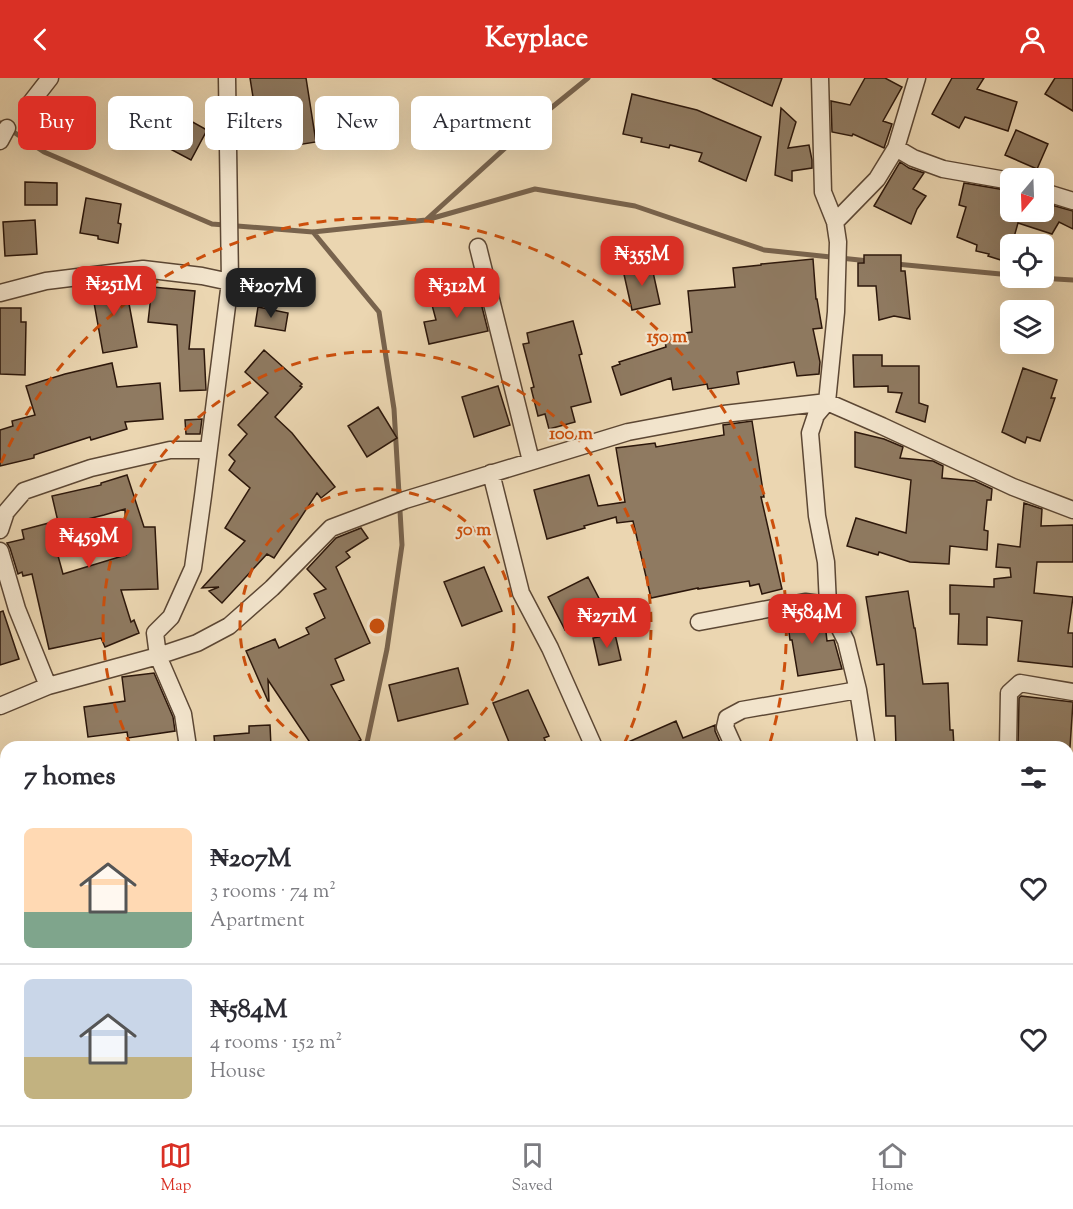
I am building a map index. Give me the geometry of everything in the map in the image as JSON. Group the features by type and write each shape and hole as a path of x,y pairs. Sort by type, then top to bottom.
{"street":[{"path":"36,96 50,78"},
{"path":"187,741 183,714 158,656 155,633 171,617 193,568 230,282 227,78"},
{"path":"820,78 824,192 835,222 838,242 836,312 827,402 816,415 810,434 817,516 826,561 828,605 846,641 858,690 866,741"},
{"path":"835,222 876,179 896,148 917,78"},
{"path":"896,148 913,158 943,169 1000,180"},
{"path":"1054,195 1073,201"},
{"path":"478,247 531,461"},
{"path":"0,293 46,281 143,269 230,282"},
{"path":"0,706 48,686 198,643 229,626 272,588 331,528 405,500 628,432 724,414 827,402 1013,487 1073,510"},
{"path":"0,530 6,512 24,491 91,468 170,450 208,450"},
{"path":"491,473 521,593 550,648 591,741"},
{"path":"0,551 17,609 48,686"},
{"path":"699,622 805,602 828,605"},
{"path":"1008,741 1009,693 1020,683 1073,692"},
{"path":"731,741 725,727 727,718 742,710 858,690"}],"building":[{"path":"250,78 306,78 315,142 303,144 303,96 253,96"},
{"path":"712,78 782,78 772,106"},
{"path":"865,78 885,78 902,87 883,121 892,124 884,148 853,134 852,136 832,132 831,101 850,105"},
{"path":"952,78 984,78 977,89 1017,102 1008,131 965,117 959,128 932,114"},
{"path":"1055,78 1073,78 1073,111 1045,94"},
{"path":"632,94 697,110 761,137 746,181 699,161 702,153 670,145 669,148 641,142 642,138 623,134"},
{"path":"781,108 796,122 788,148 809,145 812,160 812,168 792,171 792,181 775,175"},
{"path":"193,122 205,129 205,134 191,160 172,150 193,150"},
{"path":"1016,130 1048,144 1037,168 1005,155"},
{"path":"900,162 924,173 913,189 926,196 911,224 874,206"},
{"path":"25,182 57,183 57,205 25,205"},
{"path":"964,183 1000,189 1000,222 1054,222 1054,206 1073,211 1073,229 1059,222 1052,234 1018,223 1015,234 1000,234 1000,260 976,251 977,245 957,237 966,207 959,205"},
{"path":"86,198 121,204 118,243 80,233"},
{"path":"35,220 37,254 5,256 3,222"},
{"path":"864,255 901,255 901,271 905,271 910,319 894,316 879,320 876,286 858,286 858,263 864,263"},
{"path":"813,259 816,299 822,328 813,329 820,362 819,374 797,376 794,362 737,372 739,384 708,389 707,384 673,390 671,378 621,395 612,367 620,364 619,362 666,347 664,336 692,332 688,291 735,287 733,268"},
{"path":"651,263 660,304 632,310 623,270"},
{"path":"125,282 137,347 103,353 91,286"},
{"path":"152,287 195,291 189,349 204,349 206,390 180,391 177,325 148,322"},
{"path":"478,291 488,331 429,344 424,322 436,320 432,305"},
{"path":"258,307 288,313 285,331 255,326"},
{"path":"0,308 21,308 21,322 26,322 25,375 0,374"},
{"path":"573,321 591,402 571,407 575,422 549,429 545,414 538,416 531,388 534,387 523,344 529,343 527,333"},
{"path":"264,350 302,384 300,386 302,387 275,417 292,433 335,487 321,498 317,493 274,558 267,554 222,603 209,591 219,587 202,588 245,541 225,528 250,488 229,470 235,461 229,455 247,434 238,425 268,393 245,372"},
{"path":"853,355 882,355 882,366 919,366 919,403 928,406 925,422 896,412 902,393 888,392 888,386 854,387"},
{"path":"112,363 117,387 160,383 163,419 125,422 127,429 91,440 90,437 34,455 34,458 0,466 0,430 13,426 12,421 35,415 26,386"},
{"path":"1023,368 1057,380 1051,398 1055,398 1040,441 1027,437 1025,443 1002,432"},
{"path":"498,386 510,425 474,437 462,397"},
{"path":"378,407 397,438 367,457 348,426"},
{"path":"202,419 200,434 186,434 185,420"},
{"path":"752,421 764,497 761,497 782,589 762,594 759,584 750,586 749,581 698,588 651,598 633,521 617,523 616,517 547,539 534,490 589,475 598,506 625,502 616,448 655,443 656,447 724,435 723,425"},
{"path":"855,432 884,439 903,447 900,458 933,461 943,466 942,478 975,481 992,489 991,500 987,500 984,530 988,531 987,550 950,546 949,564 910,562 879,552 878,555 847,546 856,518 906,533 911,480 855,467"},
{"path":"127,475 144,527 155,527 158,589 121,590 131,622 134,620 139,633 105,647 101,638 49,649 32,574 23,576 22,572 18,574 7,543 24,539 22,530 49,523 63,574 126,555 125,509 59,526 52,496 101,485 101,483"},
{"path":"1024,503 1042,509 1041,526 1073,525 1073,562 1037,562 1034,593 1073,597 1068,633 1073,633 1073,667 1018,661 1022,621 987,617 987,645 958,644 959,614 950,614 950,585 994,587 994,579 1011,577 1010,568 996,567 998,544 1020,547"},
{"path":"361,528 368,538 346,552 350,557 336,567 370,643 335,659 344,680 331,685 361,740 309,741 268,680 268,701 246,651 275,639 279,648 309,634 306,628 325,618 314,594 326,589 307,569 336,538"},
{"path":"484,567 502,611 462,626 444,582"},
{"path":"588,577 605,610 565,630 548,597"},
{"path":"908,591 923,684 948,683 950,730 953,730 954,741 896,741 895,716 886,716 884,664 877,665 866,597"},
{"path":"3,611 19,659 0,665 0,612"},
{"path":"805,613 819,614 820,623 825,623 827,641 834,640 842,669 798,676 787,616"},
{"path":"615,634 621,660 599,665 593,638"},
{"path":"458,668 468,704 398,721 389,685"},
{"path":"154,673 173,717 175,731 128,738 127,732 88,737 84,707 125,701 122,677"},
{"path":"528,690 549,736 544,738 545,741 509,741 493,703"},
{"path":"1021,696 1073,702 1070,741 1018,741 1019,698"},
{"path":"676,721 683,738 715,725 719,741 631,741"},
{"path":"270,725 271,741 214,741 214,736 249,733 249,726"}],"waterway":[{"path":"427,219 535,121 588,78"},
{"path":"0,123 44,152 212,224 313,232 426,220 535,189 635,206 764,250 869,261"},
{"path":"313,232 379,312 394,409 402,545 387,649 367,741"},
{"path":"896,264 1000,274"},
{"path":"1054,279 1073,280"}]}
